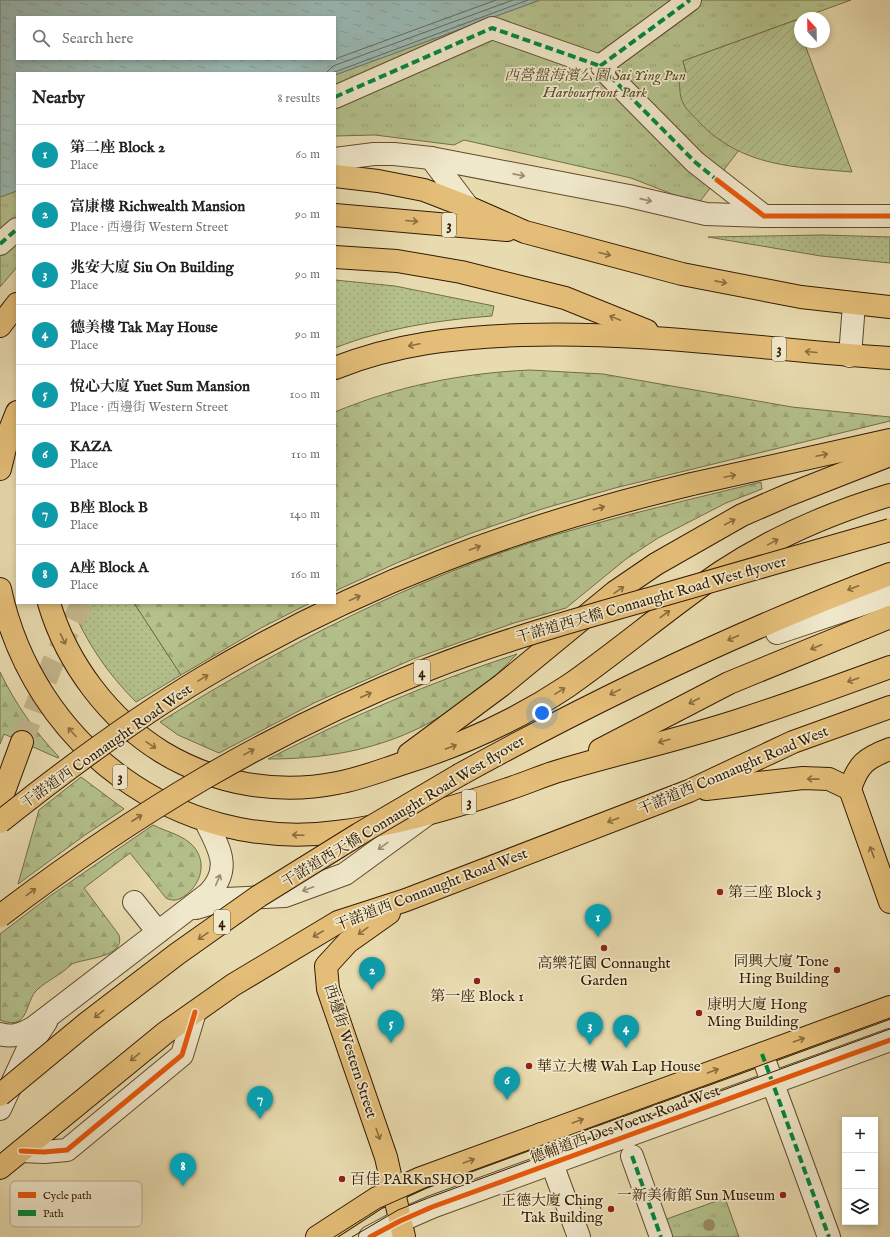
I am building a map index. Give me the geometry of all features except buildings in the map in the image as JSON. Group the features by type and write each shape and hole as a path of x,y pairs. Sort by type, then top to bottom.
{"main road":[{"name":"3","path":"336,176 378,180 424,190 468,206 525,232 682,274 801,298 890,307"},
{"name":"3","path":"336,216 525,232"},
{"name":"3","path":"336,257 363,258 462,272 543,291 565,298 664,338"},
{"path":"0,326 16,305"},
{"name":"3","path":"336,368 382,352 417,344 452,339 562,334 664,338 850,356 890,358"},
{"path":"0,469 9,432 16,414"},
{"name":"干諾道西 Connaught Road West","path":"0,822 66,770 139,718 242,656 336,606 404,576 482,545 546,523 618,502 890,440"},
{"path":"388,768 480,702 615,592 656,564 742,516 788,495 890,454"},
{"path":"49,604 62,637 93,689 129,728 149,744 172,758 220,778 273,788 304,788 336,784 362,777 464,742 527,712 604,661 722,572 758,550 796,529 828,515 890,495"},
{"name":"干諾道西天橋 Connaught Road West flyover","path":"0,916 93,847 201,779 263,745 372,693 483,649 551,627 890,530"},
{"name":"干諾道西天橋 Connaught Road West flyover","path":"0,1095 87,1023 177,954 259,896 461,774 607,696 756,627 890,574"},
{"name":"3","path":"0,589 11,630 21,655 45,699 60,720 98,759 120,777 144,793 174,808 205,820 237,829 270,834 304,835 337,832 426,815 559,771"},
{"path":"559,771 729,683 890,617"},
{"path":"559,771 742,720 890,667"},
{"name":"干諾道西 Connaught Road West","path":"0,1168 165,1033 233,985 338,922 406,900 689,791 793,742 890,707"},
{"path":"1,805 22,742"},
{"path":"890,749 872,755 862,764 855,774 850,789 890,902"},
{"path":"689,791 803,778 829,779 850,789"},
{"name":"西邊街 Western Street","path":"402,1229 386,1157 328,989 326,966 348,942 406,900"},
{"name":"德輔道西 Des Voeux Road West","path":"317,1237 352,1212 393,1189 890,1007"}],"street":[{"path":"600,66 690,0"},
{"path":"336,97 492,28 600,66 695,162 764,216"},
{"path":"336,159 374,154 394,154 430,158 629,196 706,214 764,216 890,216"},
{"path":"430,158 468,206"},
{"path":"0,244 16,230"},
{"path":"850,356 854,304"},
{"path":"777,633 890,595"},
{"path":"180,915 200,906 226,899 285,896 345,874 426,815"},
{"path":"0,1034 14,1036 23,1034 54,1012 209,893 216,886 222,870 221,853 205,820"},
{"path":"134,902 158,932"},
{"path":"0,1109 35,1038 54,1012"},
{"path":"21,1151 44,1152 67,1150 182,1055 195,1012"},
{"name":"德輔道西 Des Voeux Road West","path":"370,1237 402,1229 552,1163 890,1040"},
{"path":"762,1054 829,1237"},
{"path":"542,1134 579,1237"},
{"path":"632,1156 661,1237"}],"green space":[{"name":"西營盤海濱公園 Sai Ying Pun Harbourfront Park","path":"540,0 851,0 818,12 794,12 794,21 683,61 686,72 683,103 707,129 739,150 698,204 631,178 464,140 454,145 375,135 336,136 336,75"},
{"path":"794,21 794,48 806,48 852,172 789,166 770,162 733,148 716,137 684,106 680,93 679,76 686,72 683,61"},
{"path":"16,191 16,268 0,287 0,197"},
{"path":"823,235 890,237 890,263 821,256 708,237"},
{"path":"336,280 395,286 494,306 492,316 412,326 354,341 336,348"},
{"path":"530,370 603,374 792,407 890,417 890,421 615,488 542,509 469,534 399,562 336,591 336,412 382,395 431,382 480,374"},
{"path":"761,482 762,489 726,503 658,538 626,559 566,608 514,623 413,659 314,703 219,753 178,735 160,722 254,666 302,640 401,593 451,572 503,552 555,535"},
{"path":"70,604 135,604 181,675 136,702 125,691 98,656"},
{"path":"135,604 308,604 261,628 181,675"},
{"path":"517,654 490,680 463,702 434,720 404,735 373,746 340,753 305,758 268,759 391,701 453,676"},
{"path":"0,672 26,717 59,757 58,758 4,734 0,744"},
{"path":"81,777 124,809 85,835 18,884 39,810"},
{"path":"153,825 185,839 194,847 198,853 201,866 199,879 195,885 186,895 179,899 172,900 166,898 130,853 84,888 119,935 119,943 116,948 103,956 72,964 41,986 35,992 21,1019 16,1022 0,1020 0,934 50,896"},
{"path":"725,1198 739,1237 670,1237 664,1220"}],"water":[{"path":"0,0 540,0 336,75 336,72 16,72 16,191 0,197"}],"tunnel":[{"path":"22,742 53,662 82,604"}],"tram line":[{"path":"334,1237 380,1208 425,1188 890,1018"},
{"path":"352,1237 398,1210 428,1198 890,1029"}],"marked path":[{"path":"600,66 690,0"},
{"path":"336,97 492,28 600,66 695,162 717,180"},
{"path":"0,244 16,230"},
{"path":"762,1054 829,1237"},
{"path":"632,1156 661,1237"}],"cycle path":[{"path":"717,180 764,216 890,216"},
{"path":"21,1151 44,1152 67,1150 182,1055 195,1012"},
{"path":"370,1237 400,1221 432,1207 890,1040"}],"place":[{"name":"第三座 Block 3","path":"720,892"},
{"name":"第二座 Block 2","path":"598,937"},
{"name":"高樂花園 Connaught Garden","path":"604,948"},
{"name":"同興大廈 Tone Hing Building","path":"837,970"},
{"name":"第一座 Block 1","path":"477,981"},
{"name":"富康樓 Richwealth Mansion","path":"372,990"},
{"name":"康明大廈 Hong Ming Building","path":"699,1013"},
{"name":"悅心大廈 Yuet Sum Mansion","path":"391,1043"},
{"name":"兆安大廈 Siu On Building","path":"590,1045"},
{"name":"德美樓 Tak May House","path":"626,1048"},
{"name":"華立大樓 Wah Lap House","path":"529,1066"},
{"name":"KAZA","path":"507,1100"},
{"name":"B座 Block B","path":"260,1119"},
{"name":"百佳 PARKnSHOP","path":"342,1179"},
{"name":"A座 Block A","path":"183,1186"},
{"name":"一新美術館 Sun Museum","path":"783,1195"},
{"name":"正德大廈 Ching Tak Building","path":"611,1209"}]}
